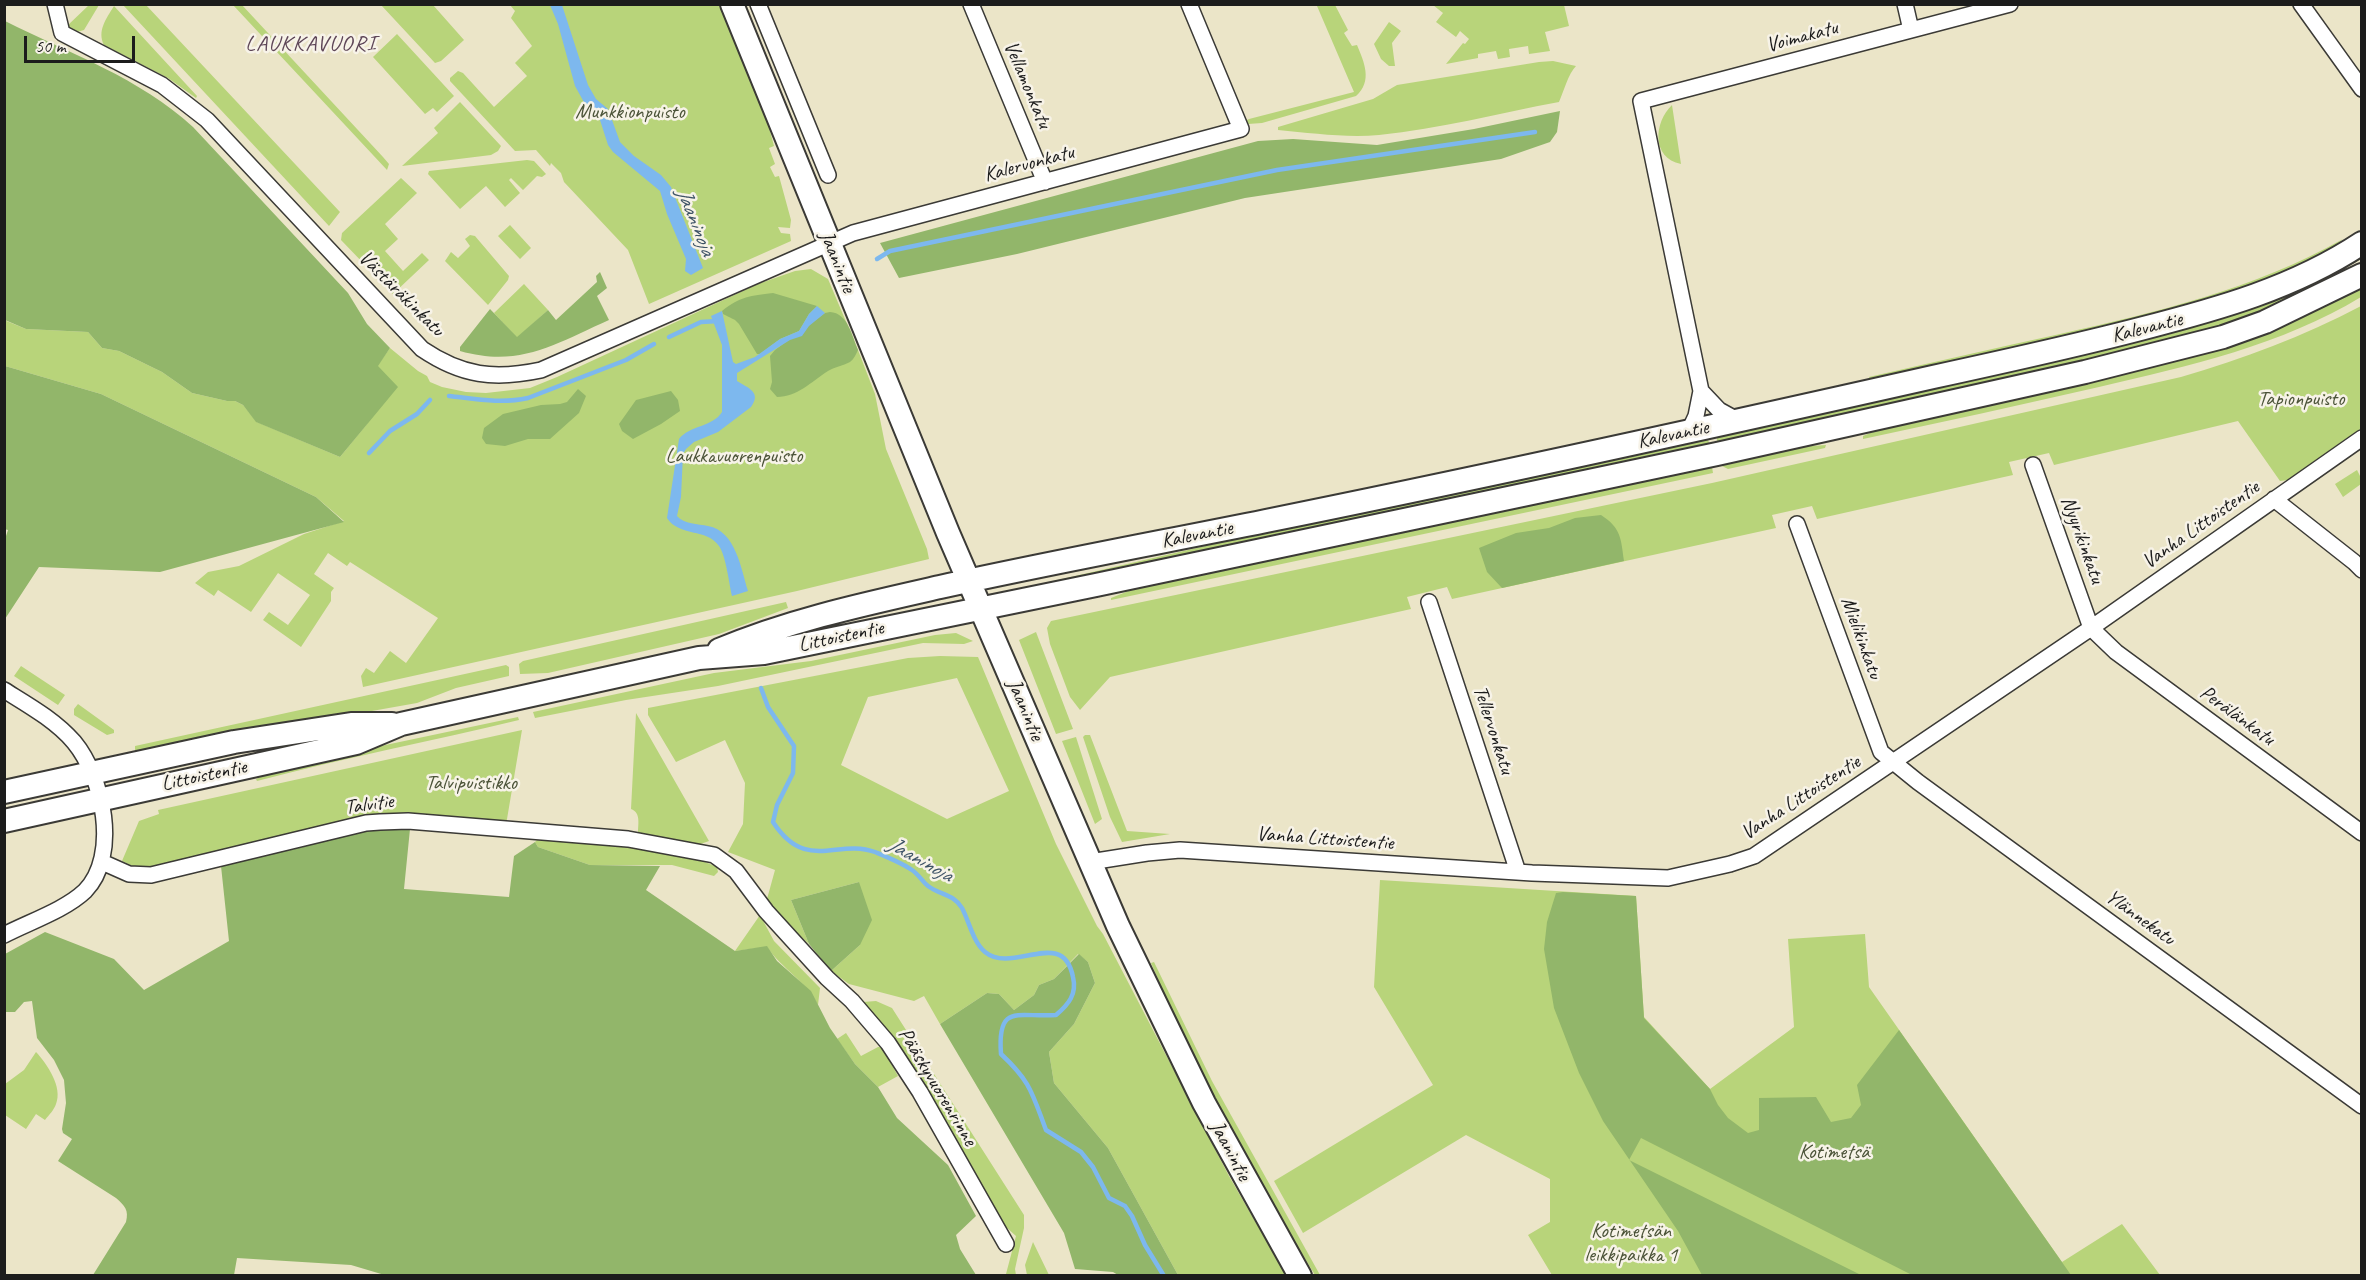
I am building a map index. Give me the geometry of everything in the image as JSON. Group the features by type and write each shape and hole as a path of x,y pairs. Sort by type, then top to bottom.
{"main road":[{"name":"Jaanintie","path":"732,4 969,581 1118,926 1239,1169 1300,1275"},
{"name":"Kalevantie","path":"969,581 1264,522 2083,344 2217,309 2257,296 2299,278 2361,243"},
{"name":"Kalevantie","path":"982,609 1716,454 2175,350 2223,337 2265,322 2361,275"},
{"name":"Littoistentie","path":"699,658 762,632 852,607 969,581"},
{"name":"Littoistentie","path":"4,821 356,743 401,724 699,658 764,653 982,609"},
{"name":"Littoistentie","path":"4,792 234,742 351,724 401,724"}],"street":[{"name":"Västäräkinkatu","path":"55,4 62,33 162,85 207,120 411,338 422,349 454,368 471,373 497,376 541,370 830,244"},
{"path":"758,4 828,175"},
{"name":"Vellamonkatu","path":"971,4 1045,182"},
{"name":"Kalervonkatu","path":"830,244 853,233 1241,129 1189,4"},
{"path":"1905,4 1911,30"},
{"name":"Voimakatu","path":"1701,391 1641,101 2010,4"},
{"path":"2301,4 2361,88"},
{"path":"784,130 806,121"},
{"path":"1701,391 1719,410 1739,420"},
{"path":"1689,431 1696,416 1701,391"},
{"name":"Vanha Littoistentie","path":"1090,862 1180,850 1518,872 1668,878 1730,864 1754,856 2091,628 2361,438"},
{"name":"Nyyrikinkatu","path":"2033,465 2091,628"},
{"path":"2274,499 2359,564"},
{"name":"Mielikinkatu","path":"1797,524 1881,752 1893,762"},
{"name":"Tellervonkatu","path":"1429,602 1518,872"},
{"name":"Perälänkatu","path":"2091,628 2116,652 2361,833"},
{"path":"4,690 65,733 81,751 91,772 99,799 104,819 105,840 102,862 92,881 76,898 4,934"},
{"name":"Ylännekatu","path":"1893,762 2361,1106"},
{"name":"Talvitie","path":"102,862 129,873 151,875 366,823 408,821 627,839 714,855 736,871 766,911"},
{"name":"Pääskyvuorenrinne","path":"766,911 827,978 852,1001 888,1043 920,1092 1006,1244"}],"green space":[{"path":"89,5 99,5 84,30 77,32 67,26"},
{"path":"123,5 146,5 340,212 329,226"},
{"path":"233,5 242,5 383,157 389,164 387,170"},
{"path":"381,5 433,5 464,40 441,61 435,63"},
{"name":"Munkkionpuisto","path":"510,5 722,5 762,101 774,146 769,148 775,164 770,167 775,177 779,176 791,220 790,228 778,227 781,233 790,234 791,241 649,304 628,250 564,182 561,173 551,163 550,166 536,150 515,151 450,81 450,78 458,71 463,73 494,107 527,76 515,63 532,46 511,18 515,11"},
{"path":"1318,5 1335,5 1348,30 1344,33 1352,46 1357,45 1366,71 1361,90 1356,96 1262,123 1248,124 1245,121 1249,119 1354,92"},
{"path":"1433,5 1564,5 1569,26 1545,32 1550,51 1529,54 1528,46 1509,49 1510,57 1498,59 1496,51 1478,54 1478,58 1446,64 1469,39 1460,31 1456,37 1436,22 1443,13"},
{"path":"114,6 197,96 196,98 168,78 104,45 102,30"},
{"path":"5,21 127,80 172,110 193,127 348,293 367,324 390,348 378,366 398,387 340,457 256,422 243,405 235,401 192,393 162,372 119,351 102,348 88,332 26,329 5,320"},
{"path":"1389,22 1401,31 1392,43 1395,66 1389,66 1381,59 1374,44"},
{"path":"397,34 454,96 437,112 433,108 425,114 373,57"},
{"path":"1553,61 1576,66 1568,78 1559,102 1447,125 1379,135 1341,136 1278,130 1278,127 1373,99 1397,85"},
{"path":"460,102 501,146 498,151 491,155 402,166 438,133 434,128"},
{"path":"1672,105 1681,164 1664,155 1658,139 1662,121"},
{"path":"1560,111 1557,132 1550,142 1501,159 1245,198 1017,254 899,278 880,243 1258,141 1293,139 1377,145 1474,129"},
{"path":"534,161 546,174 542,177 537,176 523,190 511,178 509,180 520,193 505,207 486,186 460,209 428,174 429,171"},
{"path":"401,178 417,193 385,224 398,239 385,251 403,271 422,253 429,260 393,294 341,240 342,233"},
{"path":"510,225 531,248 520,259 498,236"},
{"path":"470,235 475,236 509,276 488,305 445,261 451,252 458,258 470,246 465,239"},
{"path":"2343,239 2326,253 2280,275 2165,315 1870,380 1869,377 2096,326 2205,297 2275,272"},
{"path":"2361,254 2361,259 2282,305 2183,341 1718,446 1716,434 2127,344 2224,318 2308,285"},
{"name":"Laukkavuorenpuisto","path":"811,269 828,279 858,350 875,394 886,449 929,559 797,591 363,687 361,676 366,668 374,673 390,651 406,663 438,618 350,562 347,566 328,553 314,574 334,588 331,592 331,601 301,647 263,620 269,612 288,625 310,595 278,573 251,612 218,590 214,596 195,583 208,572 239,566 304,534 344,521 316,497 101,394 5,366 4,320 26,329 88,332 102,348 119,351 162,372 192,393 235,401 243,405 257,422 340,457 367,424 377,366 390,348 427,376 430,382 442,387 486,393 530,388 758,284 795,271"},
{"path":"600,272 607,288 597,296 609,320 554,345 519,355 481,356 460,351 460,347 490,309 517,337 548,310 556,320 597,282 596,276"},
{"path":"524,284 548,310 517,338 494,313"},
{"path":"2361,285 2361,297 2331,314 2234,352 2099,387 1863,439 1863,436 1892,424"},
{"path":"773,293 817,306 809,314 799,331 780,339 757,354 739,324 722,311 746,298"},
{"name":"Tapionpuisto","path":"2361,306 2361,429 2288,480 2280,481 2238,421 2054,465 2049,453 2009,462 2013,475 1817,519 1812,506 1772,515 1776,528 1452,599 1447,587 1407,597 1411,609 1110,677 1080,710 1070,697 1050,644 1047,628 1051,621 1712,483 2181,377 2273,346"},
{"path":"830,312 841,316 849,326 858,350 855,356 850,362 830,370 797,392 777,397 770,389 772,382 770,356 825,313"},
{"path":"5,366 101,394 316,497 344,522 160,572 39,567 5,619 4,542 8,530 4,529"},
{"path":"578,389 586,396 579,413 550,439 528,439 505,446 486,444 482,438 484,428 503,414 541,405 567,402"},
{"path":"671,391 678,400 680,411 633,439 622,431 619,424 636,400"},
{"path":"1707,435 1710,447 1037,589 1036,585 1461,487"},
{"path":"1826,445 1825,448 1728,469 1722,466 1721,461 1796,447"},
{"path":"1712,467 1713,473 1111,600 1111,598 1146,584"},
{"path":"2357,470 2361,484 2343,497 2335,484"},
{"path":"1601,515 1613,524 1619,534 1624,561 1502,588 1487,572 1479,548 1516,533 1549,528 1575,518"},
{"path":"786,602 788,608 719,634 548,673 520,674 519,664 523,661"},
{"path":"1036,632 1073,729 1056,734 1019,640"},
{"path":"956,633 973,641 964,644 923,643 718,686 626,700 535,718 533,712 714,673 811,661 935,635"},
{"path":"978,657 1056,844 1229,1176 1286,1275 1178,1275 1108,1148 1054,1083 1049,1052 1074,1024 1095,983 1088,962 1078,954 1054,979 1039,985 1034,995 1014,1010 999,994 987,993 940,1024 924,996 914,1001 849,984 831,971 860,945 859,882 791,900 809,944 768,906 767,899 775,870 728,852 743,824 745,783 725,740 676,762 648,715 648,708 908,658","holes":["957,678 1009,791 947,819 841,765 868,697"]},
{"path":"506,665 509,667 509,676 456,688 417,703 135,753 135,746"},
{"path":"21,666 65,695 58,705 14,676"},
{"path":"78,704 114,730 114,733 107,735 74,715 74,709"},
{"path":"636,713 709,841 695,846 638,833 638,816 631,809"},
{"path":"518,717 519,720 257,781 256,779 286,766"},
{"name":"Talvipuistikko","path":"522,730 506,825 365,817 191,861 139,869 122,861 139,821 159,814 158,810"},
{"path":"1090,735 1127,831 1170,834 1122,842 1110,817 1083,737"},
{"path":"1076,737 1102,819 1095,824 1062,741"},
{"path":"410,829 404,889 509,897 514,856 535,842 538,847 590,865 660,866 646,890 735,951 767,946 777,961 811,991 830,1028 855,1064 878,1087 897,1118 948,1165 976,1216 956,1235 960,1249 976,1275 388,1276 351,1265 237,1258 234,1275 93,1275 126,1222 127,1211 116,1198 58,1161 72,1139 63,1133 62,1129 66,1103 64,1080 54,1060 37,1038 32,1001 24,1002 15,1012 5,1012 5,954 45,932 114,959 144,990 229,941 221,866 303,847 346,834 371,830"},
{"path":"537,840 605,845 676,854 698,859 717,867 718,872 714,876 672,865 590,865 538,847 535,842"},
{"name":"Kotimetsä","path":"1380,880 1636,896 1644,1017 1710,1089 1794,1027 1788,939 1865,934 1869,987 2062,1262 2122,1224 2160,1275 1552,1275 1528,1235 1550,1222 1550,1179 1466,1135 1303,1233 1274,1181 1433,1085 1374,987"},
{"path":"859,882 872,920 860,945 831,971 809,944 791,900"},
{"path":"1556,893 1636,896 1644,1018 1710,1089 1728,1118 1748,1133 1759,1130 1759,1098 1816,1097 1831,1122 1851,1118 1861,1105 1857,1085 1899,1030 2071,1275 1912,1275 1641,1138 1629,1160 1603,1121 1579,1073 1554,1008 1544,949 1547,922"},
{"path":"760,915 774,941 820,988 818,1005 807,989 767,947 735,951"},
{"path":"1079,954 1088,962 1095,983 1074,1024 1049,1052 1054,1083 1108,1148 1178,1275 1118,1275 1113,1272 1075,1269 1064,1233 940,1024 987,993 999,994 1014,1010 1034,995 1039,985 1054,979"},
{"path":"1154,962 1212,1081 1320,1275 1315,1275 1227,1122 1187,1043 1151,963"},
{"path":"876,1001 892,1008 1024,1215 1016,1275 1006,1274 1016,1236 1006,1227 922,1082 863,1002"},
{"path":"846,1033 861,1056 882,1047 898,1076 878,1087 855,1064 837,1039"},
{"path":"36,1052 53,1076 58,1097 54,1108 45,1120 36,1114 26,1129 5,1115 5,1084 24,1070"},
{"path":"1630,1160 1861,1275 1702,1275 1678,1231"},
{"path":"1033,1242 1049,1275 1027,1275 1025,1265"}],"water":[{"path":"550,5 562,5 588,85 596,99 608,109 620,142 634,156 661,175 671,187 703,268 691,275 685,271 686,259 660,191 613,152 608,145 600,120 594,116 595,112 585,104 575,86 558,24"},
{"path":"817,306 825,313 809,326 802,336 790,340 737,373 737,381 754,394 755,398 751,407 718,432 694,442 683,454 681,497 677,516 687,522 717,529 731,543 740,562 748,591 732,596 721,550 714,540 678,528 667,518 679,439 689,431 713,421 722,412 722,345 711,316 722,311 733,362 736,364 755,357 780,339 799,331 809,314"}],"waterway":[{"path":"877,259 890,251 1277,170 1535,132"},
{"path":"669,337 701,322 719,321"},
{"path":"449,396 498,401 528,398 626,360 654,344"},
{"path":"369,453 390,431 417,414 430,400"},
{"name":"Jaaninoja","path":"761,688 768,707 794,746 793,773 777,805 773,822 785,837 798,846 810,850 861,849 875,852 904,865 928,886 959,903 977,943 985,952 996,958 1048,953 1059,955 1067,962 1074,983 1073,994 1068,1003 1056,1015 1021,1015 1007,1020 1003,1026 1001,1054 1019,1072 1030,1089 1046,1130 1081,1152 1093,1167 1109,1198 1125,1206 1164,1276"}],"district":[{"name":"LAUKKAVUORI","path":"311,44"}],"park label":[{"name":"Kotimetsän leikkipaikka 1","path":"1631,1243"}]}
